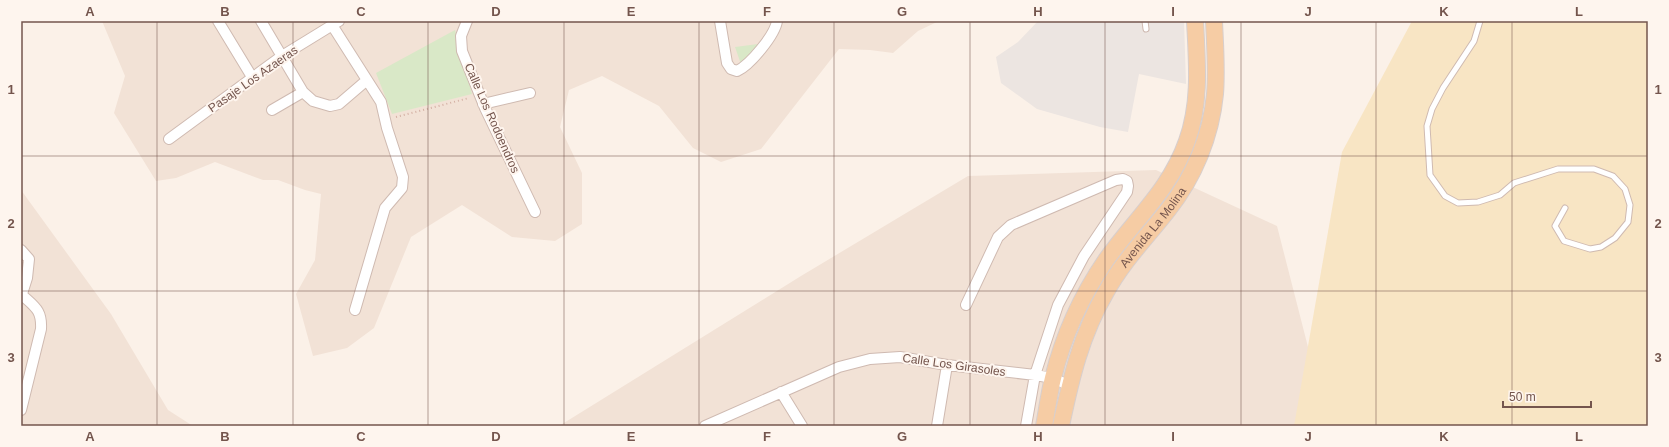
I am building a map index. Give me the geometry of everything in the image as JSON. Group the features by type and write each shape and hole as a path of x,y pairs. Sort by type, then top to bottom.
{"main road":[{"name":"Avenida La Molina","path":"1044,426 1053,378 1071,326 1096,276 1114,249 1156,199 1172,174 1182,154 1192,126 1196,94 1197,78 1195,21"},
{"name":"Avenida La Molina","path":"1061,426 1079,351 1097,308 1125,262 1179,195 1201,154 1211,122 1215,93 1214,21"}],"street":[{"path":"218,21 252,78"},
{"path":"261,21 303,92 313,101 330,106 339,104 366,80"},
{"name":"Calle Los Rodoendros","path":"467,21 462,36 462,51 482,100 535,212"},
{"path":"720,21 726,63 733,70 743,67 770,39 775,31 777,21"},
{"path":"336,23 366,80 376,92 381,102 403,177 403,184 400,191 390,200 385,208 355,310"},
{"name":"Pasaje Los Azaeras","path":"169,139 282,56 336,23"},
{"path":"272,110 303,92"},
{"path":"482,100 530,93"},
{"path":"966,305 998,236 1011,225 1116,180 1123,179 1127,181 1127,192 1084,256 1058,305 1035,375 1026,426"},
{"path":"21,250 29,259 27,278 21,296 39,311 41,319 41,329 21,410"},
{"name":"Calle Los Girasoles","path":"705,426 839,367 870,359 900,357 947,365 1035,375 1053,378 1070,386"},
{"path":"936,426 947,365"},
{"path":"781,392 802,426"}],"lane":[{"path":"1145,21 1146,29"},
{"path":"1480,21 1474,41 1443,88 1432,109 1427,126 1430,175 1445,196 1458,203 1478,202 1485,200 1500,194 1514,183 1530,176 1558,169 1594,169 1613,176 1625,189 1630,205 1628,222 1615,238 1601,247 1590,249 1564,241 1555,226 1565,208"}],"path":[{"path":"385,119 482,100"}],"shaded area":[{"path":"102,21 939,21 918,31 893,53 870,50 839,49 761,149 721,162 693,148 659,106 602,76 569,90 560,127 582,173 582,224 555,241 512,237 462,205 411,237 374,328 347,348 313,356 296,294 315,260 321,194 278,180 263,180 215,162 176,178 156,181 114,113 125,76"},
{"path":"1038,21 1184,21 1186,84 1139,74 1128,132 1100,127 1037,109 1001,83 996,57 1018,42"},
{"path":"1156,170 1277,226 1308,347 1315,426 559,426 801,276 968,176"},
{"path":"21,190 111,314 168,410 193,426 21,426"}],"green space":[{"path":"455,30 472,94 392,114 376,73"},
{"path":"766,43 744,73 735,47"}],"sand":[{"path":"1412,21 1648,21 1648,426 1294,426 1342,152"}]}
